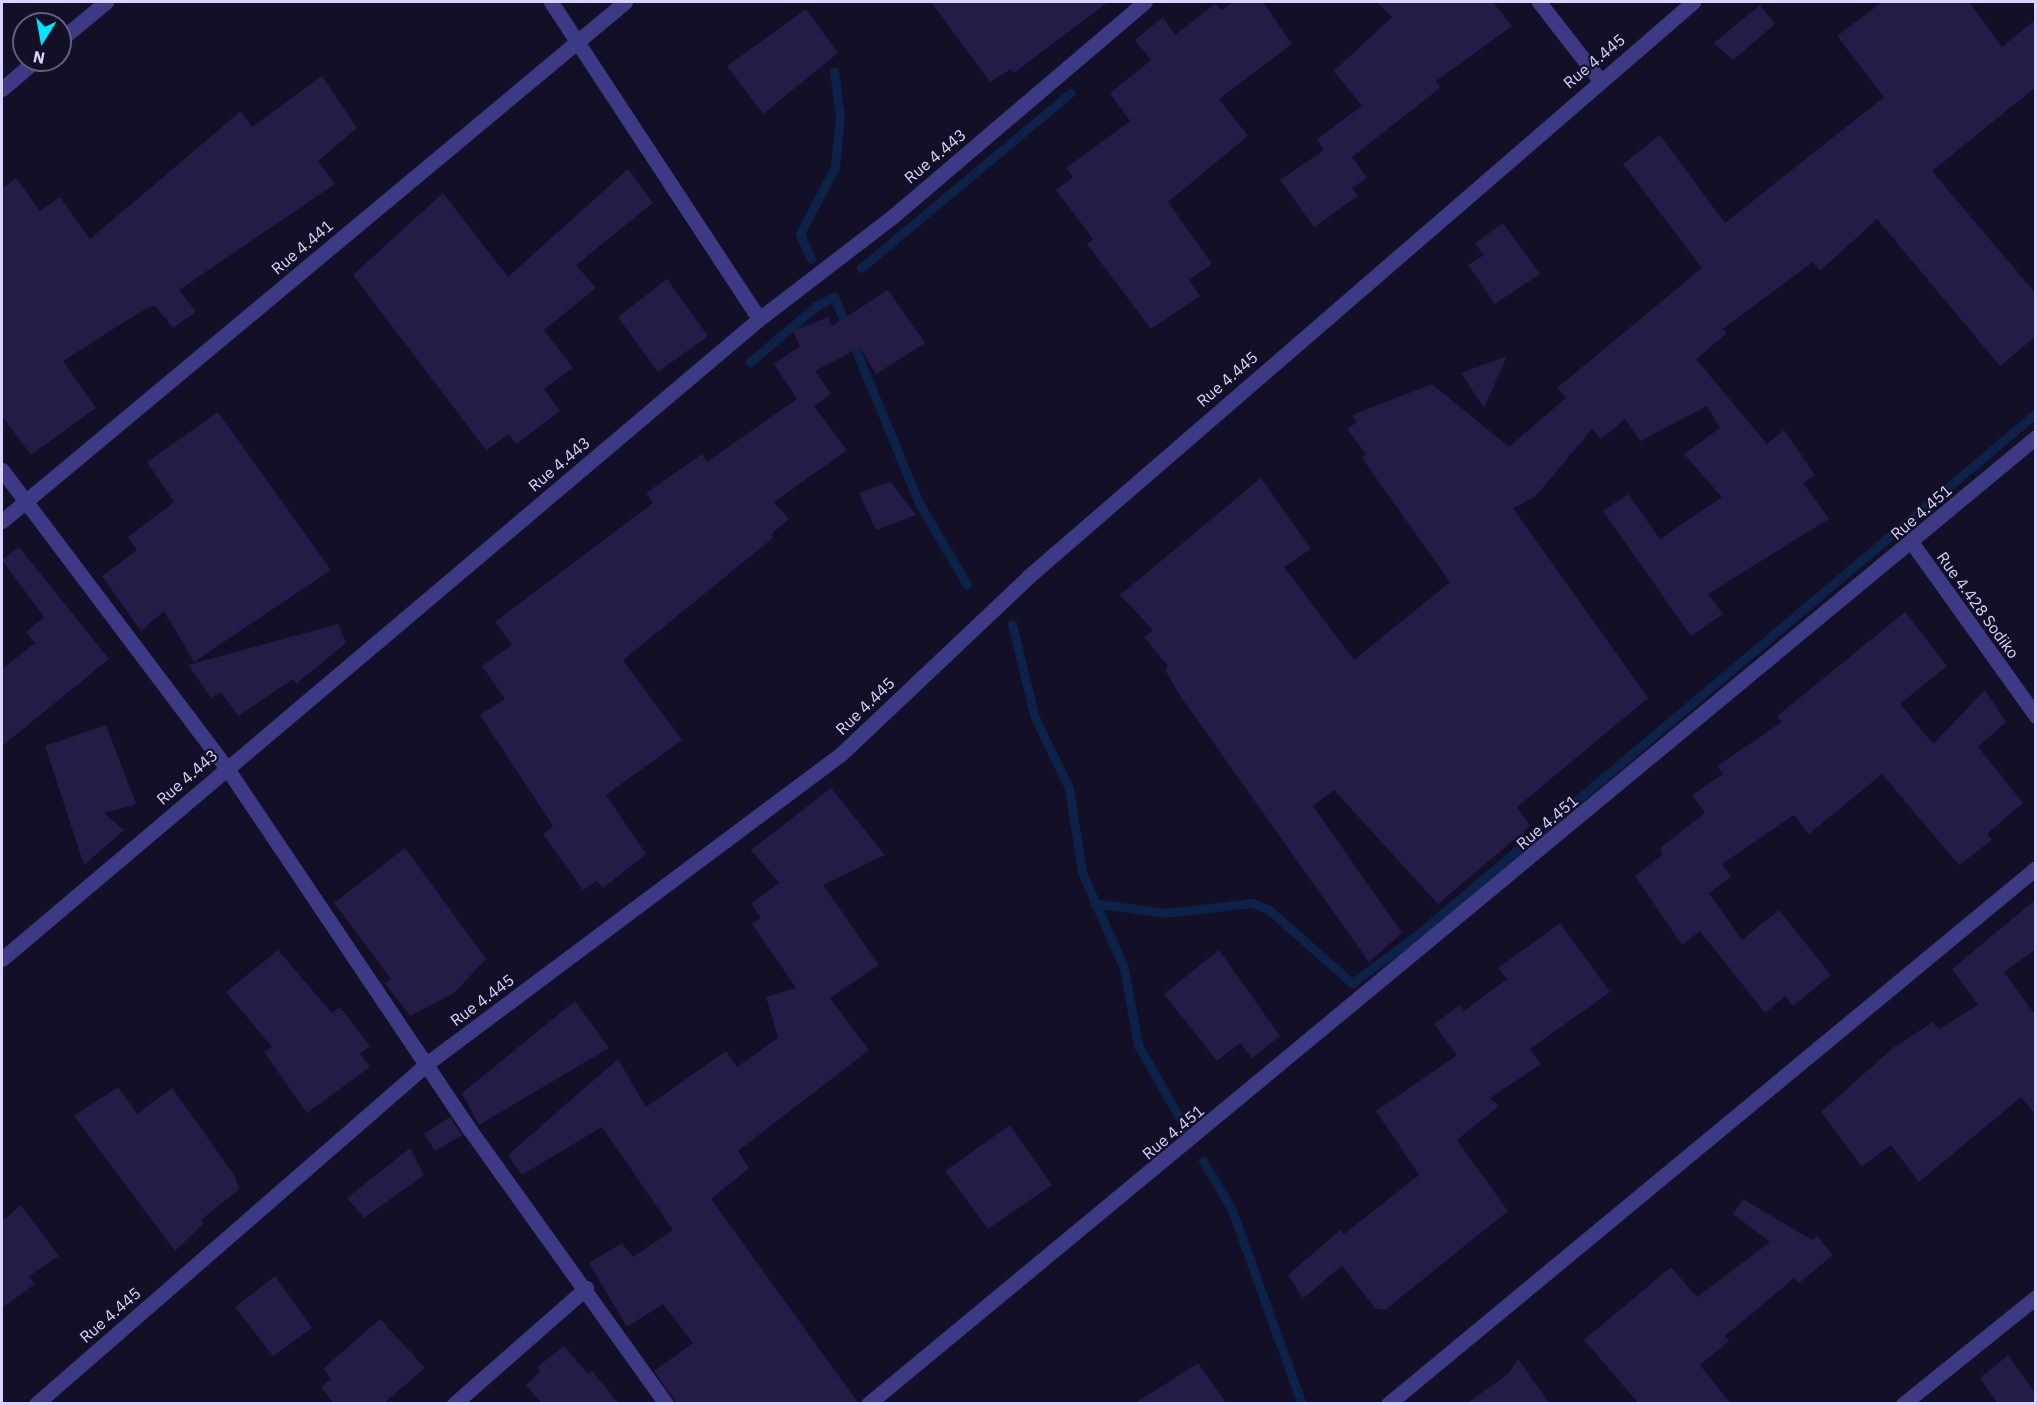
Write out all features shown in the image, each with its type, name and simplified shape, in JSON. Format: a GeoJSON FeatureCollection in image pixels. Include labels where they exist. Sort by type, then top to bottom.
{"type":"FeatureCollection","features":[{"type":"Feature","properties":{"kind":"street"},"geometry":{"type":"LineString","coordinates":[[72,30],[106,2]]}},
{"type":"Feature","properties":{"kind":"street"},"geometry":{"type":"LineString","coordinates":[[552,2],[580,40],[759,319]]}},
{"type":"Feature","properties":{"kind":"street","name":"Rue 4.441"},"geometry":{"type":"LineString","coordinates":[[2,521],[626,2]]}},
{"type":"Feature","properties":{"kind":"street","name":"Rue 4.443"},"geometry":{"type":"LineString","coordinates":[[2,960],[226,767],[759,319],[891,217],[1145,2]]}},
{"type":"Feature","properties":{"kind":"street"},"geometry":{"type":"LineString","coordinates":[[1539,2],[1599,79]]}},
{"type":"Feature","properties":{"kind":"street","name":"Rue 4.445"},"geometry":{"type":"LineString","coordinates":[[36,1404],[429,1062],[841,754],[1029,576],[1599,79],[1693,2]]}},
{"type":"Feature","properties":{"kind":"street"},"geometry":{"type":"LineString","coordinates":[[2,89],[22,72]]}},
{"type":"Feature","properties":{"kind":"street","name":"Rue 4.451"},"geometry":{"type":"LineString","coordinates":[[868,1404],[1080,1232],[1912,543],[2036,437]]}},
{"type":"Feature","properties":{"kind":"street"},"geometry":{"type":"LineString","coordinates":[[2,470],[226,767],[429,1062],[470,1130],[586,1288],[666,1404]]}},
{"type":"Feature","properties":{"kind":"street","name":"Rue 4.428 Sodiko"},"geometry":{"type":"LineString","coordinates":[[1912,543],[2036,716]]}},
{"type":"Feature","properties":{"kind":"street"},"geometry":{"type":"LineString","coordinates":[[1388,1404],[2036,868]]}},
{"type":"Feature","properties":{"kind":"street"},"geometry":{"type":"LineString","coordinates":[[454,1404],[586,1288]]}},
{"type":"Feature","properties":{"kind":"street"},"geometry":{"type":"LineString","coordinates":[[1903,1404],[2036,1297]]}},
{"type":"Feature","properties":{"kind":"building"},"geometry":{"type":"Polygon","coordinates":[[[931,2],[1108,2],[1014,73],[1011,69],[990,82],[931,2]]]}},
{"type":"Feature","properties":{"kind":"building"},"geometry":{"type":"Polygon","coordinates":[[[1234,2],[1263,2],[1292,44],[1219,99],[1248,136],[1168,202],[1212,264],[1189,280],[1200,296],[1151,329],[1087,244],[1093,239],[1056,190],[1073,177],[1066,168],[1130,121],[1110,93],[1151,60],[1135,40],[1163,17],[1175,35],[1215,4],[1221,10],[1234,2]]]}},
{"type":"Feature","properties":{"kind":"building"},"geometry":{"type":"Polygon","coordinates":[[[1377,2],[1493,2],[1512,26],[1436,81],[1440,88],[1352,157],[1367,178],[1352,188],[1358,196],[1314,227],[1280,180],[1324,150],[1317,139],[1362,106],[1334,71],[1392,17],[1377,2]]]}},
{"type":"Feature","properties":{"kind":"building"},"geometry":{"type":"Polygon","coordinates":[[[1882,2],[1969,2],[2002,47],[2036,19],[2036,87],[1932,171],[2036,294],[2036,336],[2000,366],[1877,219],[1820,271],[1813,262],[1723,329],[1727,333],[1696,359],[1767,444],[1784,430],[1815,475],[1803,483],[1829,519],[1708,594],[1723,614],[1691,636],[1603,511],[1628,494],[1660,539],[1722,497],[1684,454],[1720,428],[1707,406],[1640,441],[1625,419],[1601,439],[1592,429],[1536,496],[1513,508],[1648,698],[1517,807],[1530,826],[1438,904],[1334,790],[1313,806],[1402,933],[1369,962],[1181,697],[1165,670],[1168,666],[1144,637],[1153,630],[1120,595],[1261,478],[1311,549],[1284,567],[1354,660],[1450,582],[1362,458],[1366,454],[1347,429],[1357,422],[1352,415],[1432,384],[1509,447],[1566,398],[1557,388],[1702,268],[1623,164],[1660,135],[1725,223],[1884,97],[1837,36],[1882,2]]]}},
{"type":"Feature","properties":{"kind":"building"},"geometry":{"type":"Polygon","coordinates":[[[1760,5],[1775,24],[1733,60],[1714,43],[1760,5]]]}},
{"type":"Feature","properties":{"kind":"building"},"geometry":{"type":"Polygon","coordinates":[[[806,9],[838,53],[763,114],[727,66],[806,9]]]}},
{"type":"Feature","properties":{"kind":"building"},"geometry":{"type":"Polygon","coordinates":[[[322,76],[357,128],[318,161],[335,184],[179,290],[196,312],[173,328],[155,306],[148,307],[63,361],[96,408],[31,455],[2,416],[2,189],[16,178],[40,211],[60,197],[90,239],[241,111],[252,127],[322,76]]]}},
{"type":"Feature","properties":{"kind":"building"},"geometry":{"type":"Polygon","coordinates":[[[628,169],[653,203],[576,265],[596,288],[544,330],[573,368],[544,389],[560,411],[516,444],[509,434],[486,450],[353,275],[443,193],[508,277],[628,169]]]}},
{"type":"Feature","properties":{"kind":"building"},"geometry":{"type":"Polygon","coordinates":[[[1503,223],[1540,274],[1495,304],[1468,265],[1484,255],[1475,243],[1503,223]]]}},
{"type":"Feature","properties":{"kind":"building"},"geometry":{"type":"Polygon","coordinates":[[[667,279],[708,336],[658,372],[618,317],[667,279]]]}},
{"type":"Feature","properties":{"kind":"building"},"geometry":{"type":"Polygon","coordinates":[[[888,290],[925,343],[876,374],[860,347],[815,371],[831,394],[814,406],[847,450],[774,502],[789,519],[771,534],[773,538],[623,660],[682,740],[606,795],[646,854],[603,888],[597,881],[583,890],[543,834],[553,826],[480,715],[505,699],[482,666],[512,645],[495,622],[653,503],[646,493],[702,454],[707,462],[797,399],[774,364],[800,346],[793,331],[828,317],[832,326],[888,290]]]}},
{"type":"Feature","properties":{"kind":"building"},"geometry":{"type":"Polygon","coordinates":[[[1507,356],[1484,408],[1461,373],[1507,356]]]}},
{"type":"Feature","properties":{"kind":"building"},"geometry":{"type":"Polygon","coordinates":[[[218,412],[331,570],[194,662],[164,611],[141,631],[102,576],[137,550],[128,537],[174,502],[147,462],[218,412]]]}},
{"type":"Feature","properties":{"kind":"building"},"geometry":{"type":"Polygon","coordinates":[[[890,481],[916,515],[876,530],[859,493],[890,481]]]}},
{"type":"Feature","properties":{"kind":"building"},"geometry":{"type":"Polygon","coordinates":[[[19,547],[109,659],[2,746],[2,669],[35,643],[26,632],[44,617],[2,560],[19,547]]]}},
{"type":"Feature","properties":{"kind":"building"},"geometry":{"type":"Polygon","coordinates":[[[1905,612],[1947,666],[1900,704],[1933,744],[1985,690],[2006,722],[1978,747],[2023,803],[1987,834],[1992,840],[1959,865],[1882,774],[1809,834],[1794,815],[1722,864],[1731,877],[1709,893],[1742,940],[1779,910],[1831,975],[1793,1006],[1785,996],[1765,1013],[1700,931],[1682,945],[1635,876],[1662,855],[1660,848],[1705,813],[1692,795],[1723,774],[1717,766],[1782,722],[1777,716],[1905,612]]]}},
{"type":"Feature","properties":{"kind":"building"},"geometry":{"type":"Polygon","coordinates":[[[338,624],[346,643],[296,684],[293,679],[238,716],[221,692],[211,698],[188,665],[338,624]]]}},
{"type":"Feature","properties":{"kind":"building"},"geometry":{"type":"Polygon","coordinates":[[[106,725],[136,804],[104,813],[124,830],[84,865],[45,746],[106,725]]]}},
{"type":"Feature","properties":{"kind":"building"},"geometry":{"type":"Polygon","coordinates":[[[831,788],[885,855],[823,885],[879,965],[830,998],[869,1050],[738,1151],[749,1168],[711,1199],[859,1404],[677,1404],[654,1371],[693,1343],[663,1304],[627,1327],[589,1263],[622,1243],[633,1257],[673,1230],[602,1127],[522,1175],[508,1155],[618,1059],[646,1107],[726,1051],[737,1067],[778,1038],[766,997],[796,988],[752,924],[761,918],[751,903],[779,883],[751,850],[831,788]]]}},
{"type":"Feature","properties":{"kind":"building"},"geometry":{"type":"Polygon","coordinates":[[[405,848],[486,959],[454,993],[410,1016],[385,983],[391,979],[334,903],[405,848]]]}},
{"type":"Feature","properties":{"kind":"building"},"geometry":{"type":"Polygon","coordinates":[[[2036,899],[2036,949],[2004,972],[2036,1016],[2036,1115],[2021,1097],[1919,1182],[1891,1145],[1862,1167],[1821,1112],[1893,1048],[1933,1022],[1939,1029],[1978,1005],[1952,969],[2036,899]]]}},
{"type":"Feature","properties":{"kind":"building"},"geometry":{"type":"Polygon","coordinates":[[[1560,923],[1610,992],[1530,1049],[1541,1064],[1490,1098],[1499,1106],[1457,1140],[1508,1211],[1385,1310],[1375,1308],[1342,1266],[1303,1298],[1288,1275],[1340,1230],[1344,1234],[1419,1175],[1376,1111],[1457,1055],[1434,1024],[1460,1005],[1464,1011],[1507,979],[1498,968],[1560,923]]]}},
{"type":"Feature","properties":{"kind":"building"},"geometry":{"type":"Polygon","coordinates":[[[278,950],[332,1013],[340,1007],[370,1046],[360,1054],[370,1067],[307,1113],[264,1052],[272,1047],[226,992],[278,950]]]}},
{"type":"Feature","properties":{"kind":"building"},"geometry":{"type":"Polygon","coordinates":[[[1219,950],[1280,1036],[1252,1058],[1240,1043],[1217,1061],[1164,994],[1219,950]]]}},
{"type":"Feature","properties":{"kind":"building"},"geometry":{"type":"Polygon","coordinates":[[[575,1001],[609,1048],[479,1125],[462,1093],[575,1001]]]}},
{"type":"Feature","properties":{"kind":"building"},"geometry":{"type":"Polygon","coordinates":[[[118,1087],[137,1114],[172,1088],[235,1176],[239,1189],[201,1220],[204,1223],[175,1251],[74,1116],[118,1087]]]}},
{"type":"Feature","properties":{"kind":"building"},"geometry":{"type":"Polygon","coordinates":[[[450,1117],[462,1135],[435,1151],[424,1134],[450,1117]]]}},
{"type":"Feature","properties":{"kind":"building"},"geometry":{"type":"Polygon","coordinates":[[[1010,1125],[1052,1185],[988,1229],[945,1171],[1010,1125]]]}},
{"type":"Feature","properties":{"kind":"building"},"geometry":{"type":"Polygon","coordinates":[[[410,1148],[424,1175],[364,1218],[347,1198],[410,1148]]]}},
{"type":"Feature","properties":{"kind":"building"},"geometry":{"type":"Polygon","coordinates":[[[1743,1199],[1812,1240],[1817,1236],[1833,1255],[1799,1283],[1794,1278],[1725,1336],[1729,1341],[1700,1365],[1731,1404],[1639,1404],[1584,1340],[1671,1267],[1697,1297],[1770,1242],[1733,1214],[1743,1199]]]}},
{"type":"Feature","properties":{"kind":"building"},"geometry":{"type":"Polygon","coordinates":[[[21,1205],[59,1256],[29,1276],[35,1284],[2,1308],[2,1221],[21,1205]]]}},
{"type":"Feature","properties":{"kind":"building"},"geometry":{"type":"Polygon","coordinates":[[[275,1276],[312,1328],[273,1356],[235,1307],[275,1276]]]}},
{"type":"Feature","properties":{"kind":"building"},"geometry":{"type":"Polygon","coordinates":[[[380,1319],[425,1368],[383,1404],[334,1404],[321,1387],[331,1379],[323,1369],[380,1319]]]}},
{"type":"Feature","properties":{"kind":"building"},"geometry":{"type":"Polygon","coordinates":[[[564,1346],[588,1374],[592,1371],[619,1404],[542,1404],[526,1385],[540,1372],[537,1367],[564,1346]]]}},
{"type":"Feature","properties":{"kind":"building"},"geometry":{"type":"Polygon","coordinates":[[[2008,1355],[2036,1394],[2036,1404],[1998,1404],[1980,1378],[2008,1355]]]}},
{"type":"Feature","properties":{"kind":"building"},"geometry":{"type":"Polygon","coordinates":[[[1518,1359],[1550,1404],[1466,1404],[1509,1373],[1518,1359]]]}},
{"type":"Feature","properties":{"kind":"building"},"geometry":{"type":"Polygon","coordinates":[[[1198,1363],[1227,1404],[1134,1404],[1198,1363]]]}},
{"type":"Feature","properties":{"kind":"waterway"},"geometry":{"type":"LineString","coordinates":[[811,259],[800,234],[835,167],[840,117],[834,71]]}},
{"type":"Feature","properties":{"kind":"waterway"},"geometry":{"type":"LineString","coordinates":[[861,268],[1070,93]]}},
{"type":"Feature","properties":{"kind":"waterway"},"geometry":{"type":"LineString","coordinates":[[750,362],[816,306],[834,297],[918,501],[967,585]]}},
{"type":"Feature","properties":{"kind":"waterway"},"geometry":{"type":"LineString","coordinates":[[1094,903],[1165,913],[1252,903],[1268,909],[1352,983],[1417,935],[2036,413]]}},
{"type":"Feature","properties":{"kind":"waterway"},"geometry":{"type":"LineString","coordinates":[[1012,624],[1035,718],[1069,788],[1082,872],[1124,968],[1138,1045],[1186,1129]]}},
{"type":"Feature","properties":{"kind":"waterway"},"geometry":{"type":"LineString","coordinates":[[1203,1161],[1232,1210],[1302,1404]]}}]}
